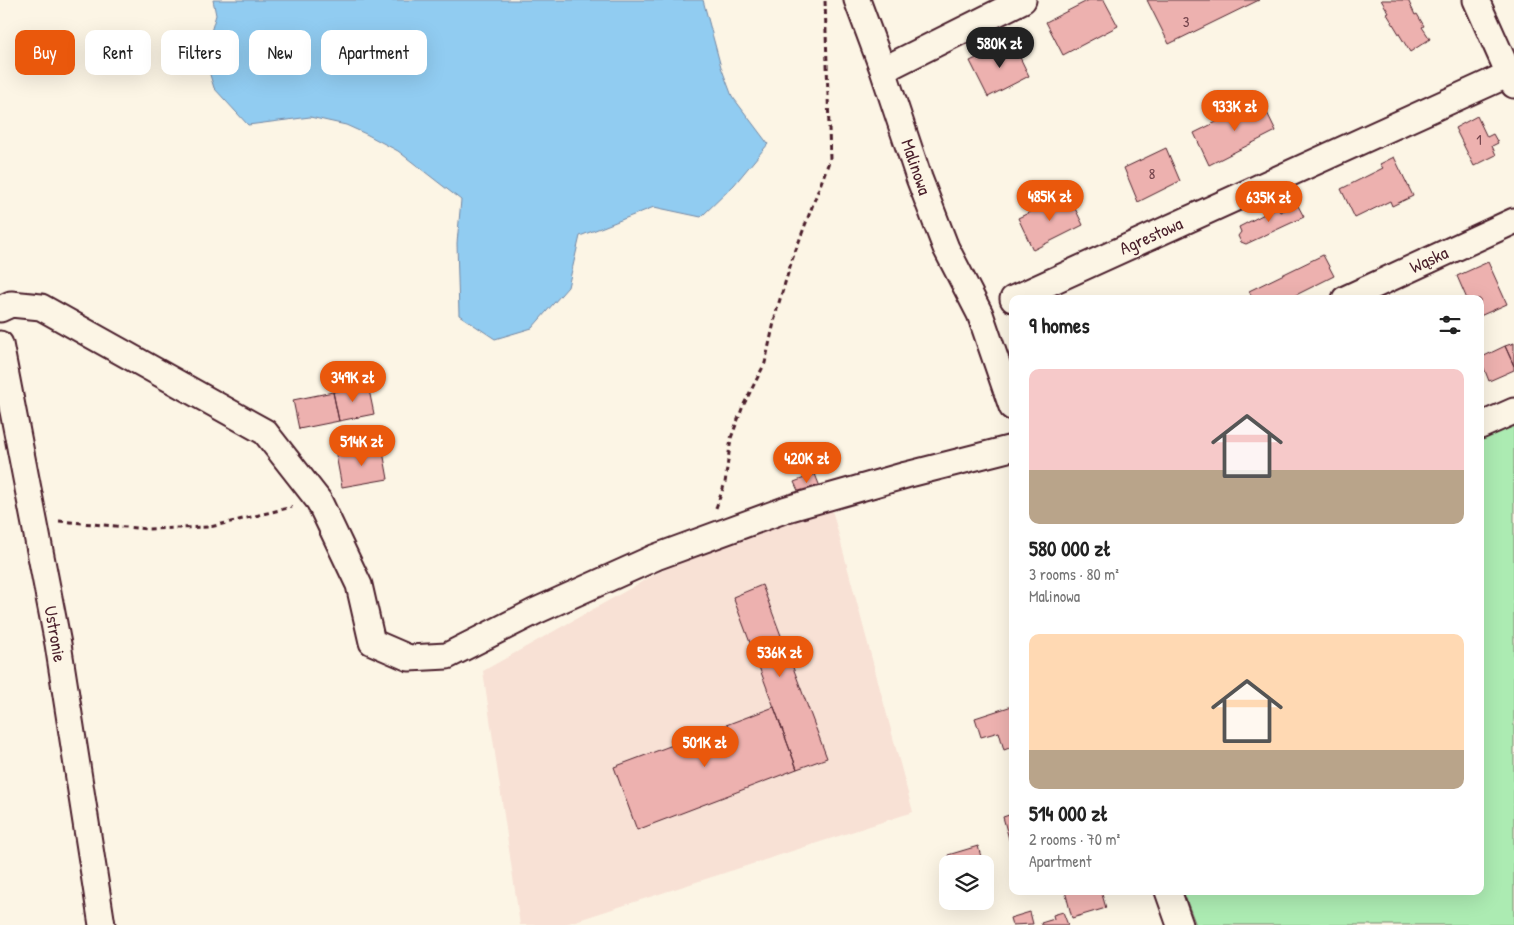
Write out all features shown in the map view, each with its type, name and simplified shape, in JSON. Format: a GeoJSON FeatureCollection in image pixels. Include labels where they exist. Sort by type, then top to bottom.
{"type":"FeatureCollection","features":[{"type":"Feature","properties":{"kind":"street","name":"Malinowa"},"geometry":{"type":"LineString","coordinates":[[857,0],[883,70],[919,178],[946,248],[980,314],[1009,398]]}},
{"type":"Feature","properties":{"kind":"street"},"geometry":{"type":"LineString","coordinates":[[883,70],[1023,0]]}},
{"type":"Feature","properties":{"kind":"street"},"geometry":{"type":"LineString","coordinates":[[1476,0],[1511,80]]}},
{"type":"Feature","properties":{"kind":"street","name":"Agrestowa"},"geometry":{"type":"LineString","coordinates":[[1022,295],[1511,80]]}},
{"type":"Feature","properties":{"kind":"street","name":"Wąska"},"geometry":{"type":"LineString","coordinates":[[1354,295],[1514,221]]}},
{"type":"Feature","properties":{"kind":"street","name":"Agrestowa"},"geometry":{"type":"LineString","coordinates":[[980,314],[1009,301]]}},
{"type":"Feature","properties":{"kind":"street"},"geometry":{"type":"LineString","coordinates":[[0,309],[11,304],[41,307],[265,432],[319,500],[359,585],[372,642],[409,658],[447,656],[536,611],[656,557],[788,509],[906,475],[1009,449]]}},
{"type":"Feature","properties":{"kind":"street","name":"Ustronie"},"geometry":{"type":"LineString","coordinates":[[0,344],[58,644],[102,925]]}},
{"type":"Feature","properties":{"kind":"street"},"geometry":{"type":"LineString","coordinates":[[1484,424],[1514,411]]}},
{"type":"Feature","properties":{"kind":"street"},"geometry":{"type":"LineString","coordinates":[[1169,895],[1180,925]]}},
{"type":"Feature","properties":{"kind":"path"},"geometry":{"type":"LineString","coordinates":[[704,539],[725,483],[732,438],[743,406],[766,363],[777,309],[792,260],[830,159],[825,0]]}},
{"type":"Feature","properties":{"kind":"path"},"geometry":{"type":"LineString","coordinates":[[33,519],[148,529],[210,527],[319,500]]}},
{"type":"Feature","properties":{"kind":"shaded area"},"geometry":{"type":"Polygon","coordinates":[[[831,506],[913,812],[563,925],[520,925],[483,671],[713,542],[831,506]]]}},
{"type":"Feature","properties":{"kind":"green space"},"geometry":{"type":"Polygon","coordinates":[[[1514,420],[1514,925],[1196,925],[1185,895],[1484,895],[1484,434],[1514,420]]]}},
{"type":"Feature","properties":{"kind":"water"},"geometry":{"type":"Polygon","coordinates":[[[213,0],[703,0],[721,67],[732,96],[768,144],[734,185],[701,217],[654,207],[580,236],[568,287],[532,328],[495,339],[459,315],[457,243],[461,200],[398,151],[346,125],[310,117],[248,125],[214,88],[210,75],[239,75],[239,30],[212,30],[216,15],[213,0]]]}},
{"type":"Feature","properties":{"kind":"building"},"geometry":{"type":"Polygon","coordinates":[[[1089,0],[1104,0],[1118,26],[1063,55],[1046,22],[1089,0]]]}},
{"type":"Feature","properties":{"kind":"building"},"geometry":{"type":"Polygon","coordinates":[[[1147,0],[1259,0],[1169,44],[1147,0]]]}},
{"type":"Feature","properties":{"kind":"building"},"geometry":{"type":"Polygon","coordinates":[[[1381,0],[1408,0],[1430,39],[1410,52],[1387,14],[1389,13],[1381,0]]]}},
{"type":"Feature","properties":{"kind":"building"},"geometry":{"type":"Polygon","coordinates":[[[1012,41],[1029,76],[988,97],[970,61],[1012,41]]]}},
{"type":"Feature","properties":{"kind":"building"},"geometry":{"type":"Polygon","coordinates":[[[1261,100],[1276,131],[1209,165],[1194,133],[1261,100]]]}},
{"type":"Feature","properties":{"kind":"building"},"geometry":{"type":"Polygon","coordinates":[[[1477,116],[1487,137],[1493,134],[1498,143],[1492,146],[1496,155],[1474,166],[1455,128],[1477,116]]]}},
{"type":"Feature","properties":{"kind":"building"},"geometry":{"type":"Polygon","coordinates":[[[1166,148],[1180,181],[1138,202],[1124,168],[1166,148]]]}},
{"type":"Feature","properties":{"kind":"building"},"geometry":{"type":"Polygon","coordinates":[[[1394,157],[1413,196],[1392,206],[1390,201],[1355,218],[1341,189],[1383,168],[1380,164],[1394,157]]]}},
{"type":"Feature","properties":{"kind":"building"},"geometry":{"type":"Polygon","coordinates":[[[1068,194],[1083,225],[1033,250],[1018,218],[1068,194]]]}},
{"type":"Feature","properties":{"kind":"building"},"geometry":{"type":"Polygon","coordinates":[[[1297,204],[1304,217],[1246,244],[1241,242],[1238,236],[1241,232],[1239,227],[1278,207],[1280,212],[1297,204]]]}},
{"type":"Feature","properties":{"kind":"building"},"geometry":{"type":"Polygon","coordinates":[[[1323,255],[1334,276],[1296,295],[1251,295],[1249,291],[1323,255]]]}},
{"type":"Feature","properties":{"kind":"building"},"geometry":{"type":"Polygon","coordinates":[[[1488,262],[1507,304],[1484,314],[1484,295],[1465,295],[1457,276],[1488,262]]]}},
{"type":"Feature","properties":{"kind":"building"},"geometry":{"type":"Polygon","coordinates":[[[1514,343],[1514,366],[1505,346],[1514,343]]]}},
{"type":"Feature","properties":{"kind":"building"},"geometry":{"type":"Polygon","coordinates":[[[1505,346],[1514,370],[1489,381],[1484,368],[1484,356],[1505,346]]]}},
{"type":"Feature","properties":{"kind":"building"},"geometry":{"type":"Polygon","coordinates":[[[368,385],[374,414],[339,421],[333,392],[368,385]]]}},
{"type":"Feature","properties":{"kind":"building"},"geometry":{"type":"Polygon","coordinates":[[[333,392],[339,421],[299,429],[293,400],[333,392]]]}},
{"type":"Feature","properties":{"kind":"building"},"geometry":{"type":"Polygon","coordinates":[[[382,446],[388,479],[342,487],[336,455],[382,446]]]}},
{"type":"Feature","properties":{"kind":"building"},"geometry":{"type":"Polygon","coordinates":[[[815,474],[820,487],[800,495],[794,482],[815,474]]]}},
{"type":"Feature","properties":{"kind":"building"},"geometry":{"type":"Polygon","coordinates":[[[762,585],[827,758],[797,769],[733,597],[762,585]]]}},
{"type":"Feature","properties":{"kind":"building"},"geometry":{"type":"Polygon","coordinates":[[[774,707],[797,769],[637,830],[614,767],[774,707]]]}},
{"type":"Feature","properties":{"kind":"building"},"geometry":{"type":"Polygon","coordinates":[[[1009,707],[1009,748],[1004,750],[999,732],[981,737],[975,718],[1009,707]]]}},
{"type":"Feature","properties":{"kind":"building"},"geometry":{"type":"Polygon","coordinates":[[[1009,815],[1009,839],[1003,817],[1009,815]]]}},
{"type":"Feature","properties":{"kind":"building"},"geometry":{"type":"Polygon","coordinates":[[[978,846],[980,855],[948,855],[978,846]]]}},
{"type":"Feature","properties":{"kind":"building"},"geometry":{"type":"Polygon","coordinates":[[[1066,895],[1102,895],[1106,908],[1072,918],[1066,895]]]}},
{"type":"Feature","properties":{"kind":"building"},"geometry":{"type":"Polygon","coordinates":[[[1030,912],[1033,924],[1012,925],[1010,918],[1030,912]]]}},
{"type":"Feature","properties":{"kind":"building"},"geometry":{"type":"Polygon","coordinates":[[[1063,912],[1068,925],[1042,925],[1041,923],[1054,919],[1053,915],[1063,912]]]}}]}
